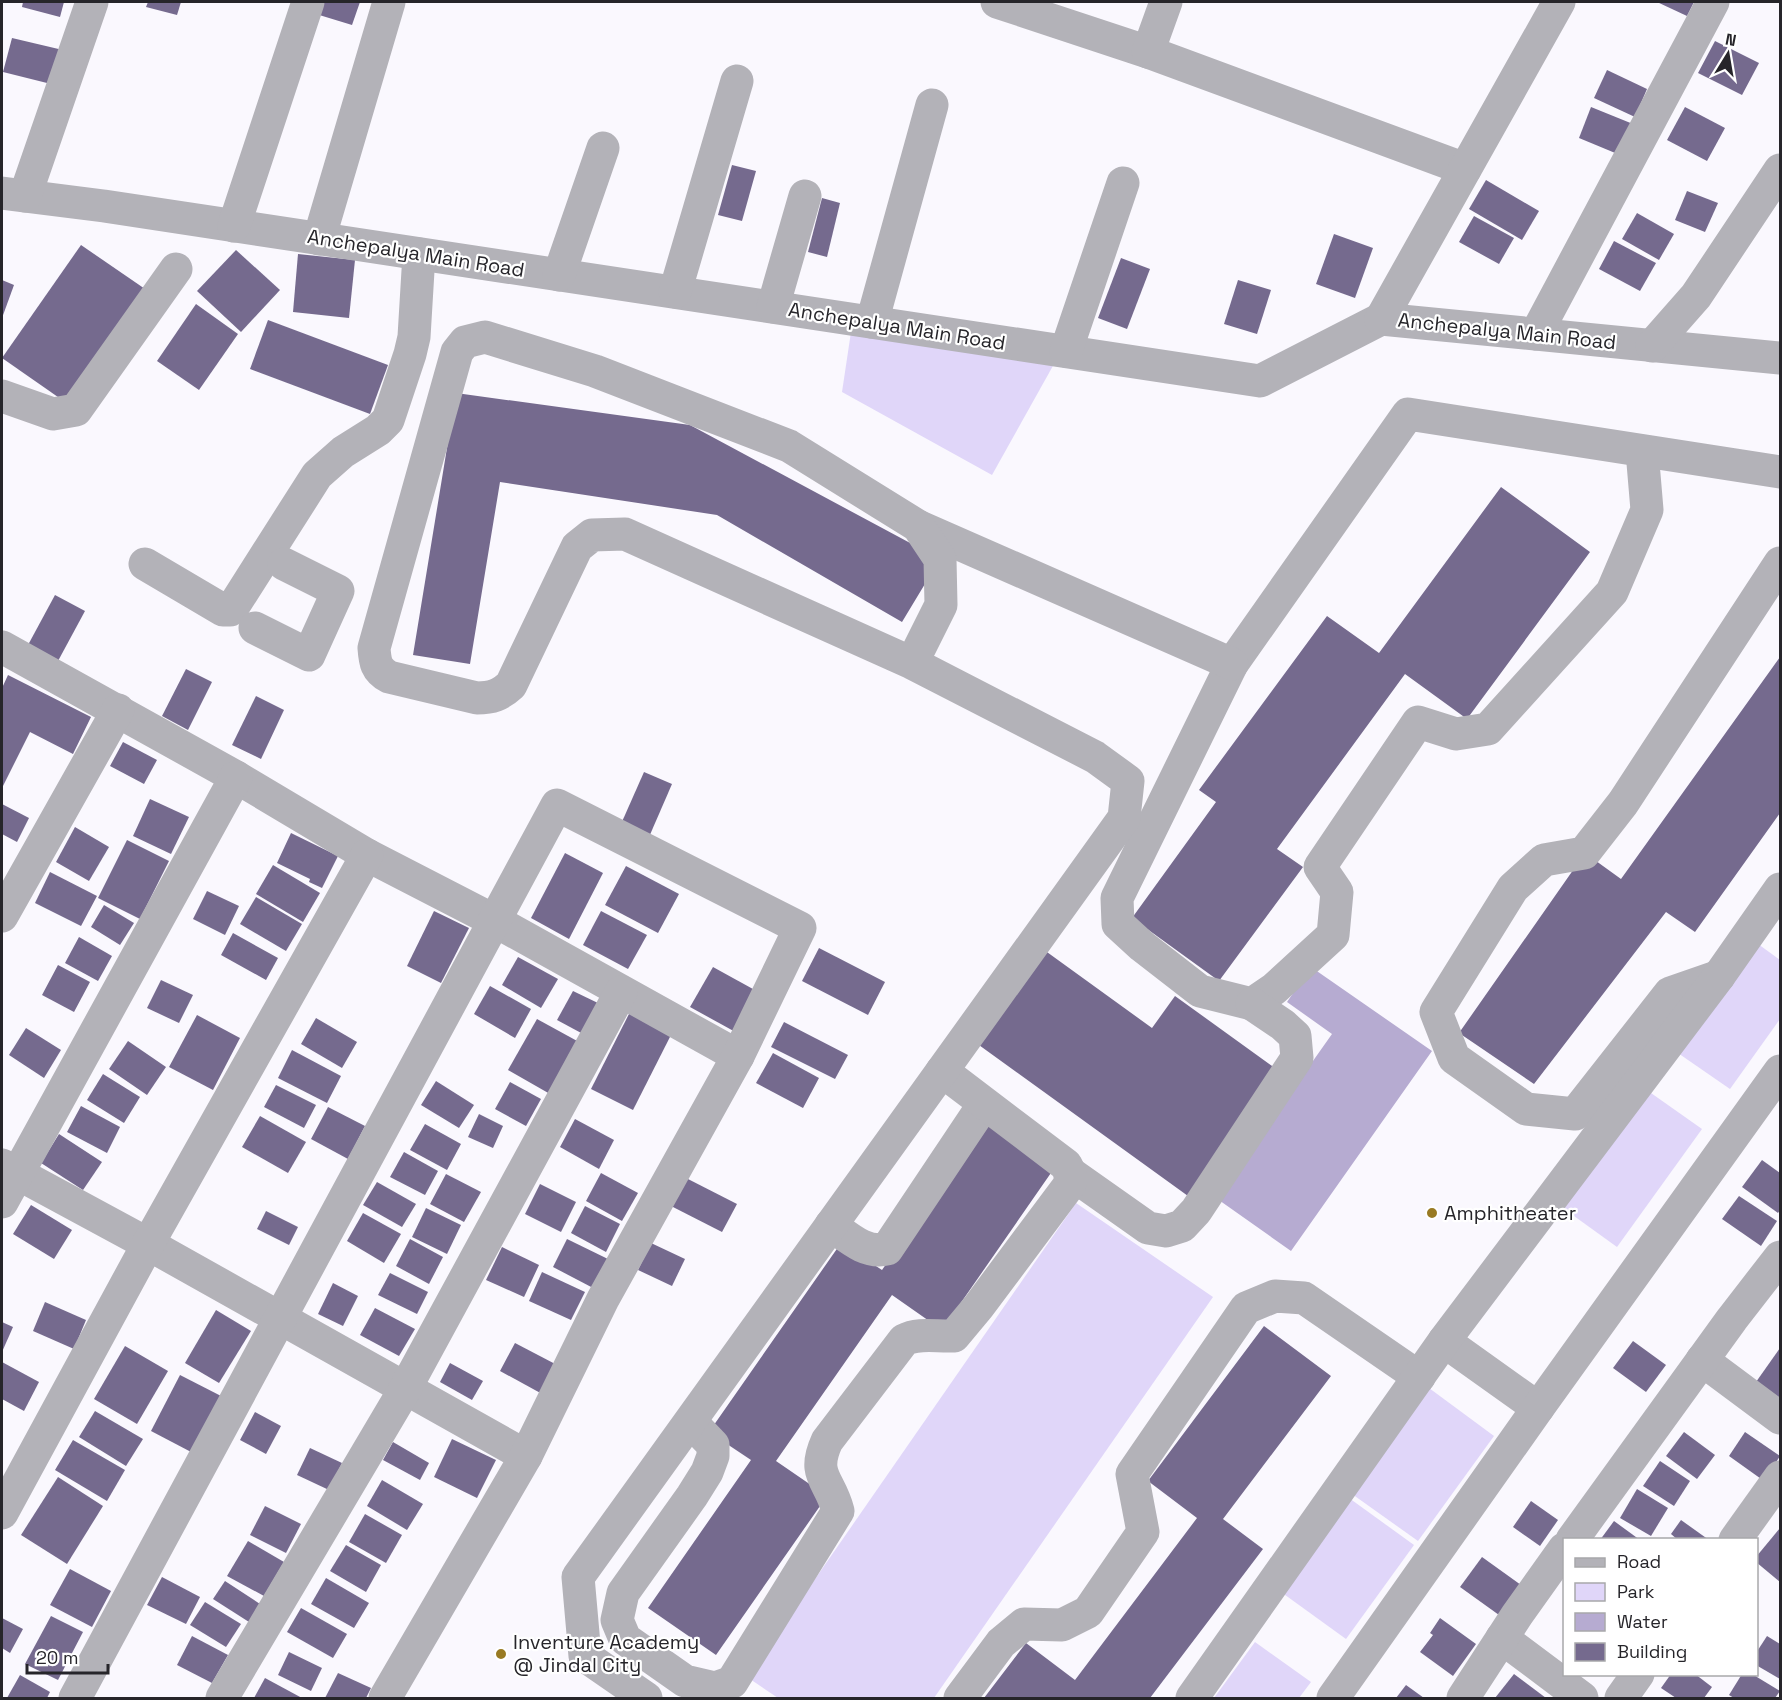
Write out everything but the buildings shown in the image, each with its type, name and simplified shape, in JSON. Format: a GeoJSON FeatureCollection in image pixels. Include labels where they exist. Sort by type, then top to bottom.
{"type":"FeatureCollection","features":[{"type":"Feature","properties":{"kind":"street"},"geometry":{"type":"LineString","coordinates":[[13,195],[92,2]]}},
{"type":"Feature","properties":{"kind":"street"},"geometry":{"type":"LineString","coordinates":[[234,226],[308,2]]}},
{"type":"Feature","properties":{"kind":"street"},"geometry":{"type":"LineString","coordinates":[[319,238],[389,2]]}},
{"type":"Feature","properties":{"kind":"street"},"geometry":{"type":"LineString","coordinates":[[997,2],[1148,52],[1465,169]]}},
{"type":"Feature","properties":{"kind":"street"},"geometry":{"type":"LineString","coordinates":[[1148,52],[1166,2]]}},
{"type":"Feature","properties":{"kind":"street"},"geometry":{"type":"LineString","coordinates":[[1381,319],[1559,2]]}},
{"type":"Feature","properties":{"kind":"street"},"geometry":{"type":"LineString","coordinates":[[1536,334],[1713,2]]}},
{"type":"Feature","properties":{"kind":"street"},"geometry":{"type":"LineString","coordinates":[[675,292],[737,81]]}},
{"type":"Feature","properties":{"kind":"street"},"geometry":{"type":"LineString","coordinates":[[872,322],[932,105]]}},
{"type":"Feature","properties":{"kind":"street"},"geometry":{"type":"LineString","coordinates":[[559,275],[603,147]]}},
{"type":"Feature","properties":{"kind":"street"},"geometry":{"type":"LineString","coordinates":[[1652,345],[1696,296],[1780,170]]}},
{"type":"Feature","properties":{"kind":"street"},"geometry":{"type":"LineString","coordinates":[[1066,351],[1122,183]]}},
{"type":"Feature","properties":{"kind":"street","name":"Anchepalya Main Road"},"geometry":{"type":"LineString","coordinates":[[13,195],[319,238],[1260,381],[1381,319],[1780,358]]}},
{"type":"Feature","properties":{"kind":"street"},"geometry":{"type":"LineString","coordinates":[[773,307],[805,196]]}},
{"type":"Feature","properties":{"kind":"street"},"geometry":{"type":"LineString","coordinates":[[146,564],[223,610],[230,610],[233,607],[317,475],[343,452],[378,430],[388,420],[414,337],[419,254]]}},
{"type":"Feature","properties":{"kind":"street"},"geometry":{"type":"LineString","coordinates":[[2,396],[53,414],[76,410],[176,269]]}},
{"type":"Feature","properties":{"kind":"street"},"geometry":{"type":"LineString","coordinates":[[646,1698],[585,1656],[578,1577],[1124,818],[1128,781],[1095,757],[912,663],[625,534],[592,535],[577,547],[511,685],[503,692],[489,698],[477,698],[389,677],[380,672],[375,660],[375,648],[457,352],[465,342],[485,337],[595,371],[789,446],[918,526],[1232,664]]}},
{"type":"Feature","properties":{"kind":"street"},"geometry":{"type":"LineString","coordinates":[[1070,1173],[1148,1228],[1166,1231],[1182,1226],[1196,1211],[1297,1058],[1295,1036],[1283,1025],[1252,1004],[1200,991],[1142,946],[1118,924],[1117,898],[1232,664],[1408,414],[1780,472]]}},
{"type":"Feature","properties":{"kind":"street"},"geometry":{"type":"LineString","coordinates":[[1252,1004],[1274,988],[1333,935],[1337,892],[1320,867],[1418,722],[1456,734],[1488,729],[1612,592],[1647,510],[1642,451]]}},
{"type":"Feature","properties":{"kind":"street"},"geometry":{"type":"LineString","coordinates":[[912,663],[941,605],[940,559],[918,526]]}},
{"type":"Feature","properties":{"kind":"street"},"geometry":{"type":"LineString","coordinates":[[1719,976],[1670,993],[1575,1114],[1526,1109],[1454,1058],[1436,1012],[1513,888],[1544,860],[1584,853],[1623,803],[1780,563]]}},
{"type":"Feature","properties":{"kind":"street"},"geometry":{"type":"LineString","coordinates":[[284,564],[338,591],[387,607]]}},
{"type":"Feature","properties":{"kind":"street"},"geometry":{"type":"LineString","coordinates":[[255,628],[309,655],[338,591]]}},
{"type":"Feature","properties":{"kind":"street"},"geometry":{"type":"LineString","coordinates":[[2,647],[236,777],[368,855],[495,921],[738,1056]]}},
{"type":"Feature","properties":{"kind":"street"},"geometry":{"type":"LineString","coordinates":[[2,915],[118,710]]}},
{"type":"Feature","properties":{"kind":"street"},"geometry":{"type":"LineString","coordinates":[[2,1202],[9,1169],[236,777]]}},
{"type":"Feature","properties":{"kind":"street"},"geometry":{"type":"LineString","coordinates":[[75,1698],[558,806],[800,928],[738,1056],[603,1299],[526,1456],[385,1698]]}},
{"type":"Feature","properties":{"kind":"street"},"geometry":{"type":"LineString","coordinates":[[2,1512],[148,1244],[368,855]]}},
{"type":"Feature","properties":{"kind":"street"},"geometry":{"type":"LineString","coordinates":[[1192,1698],[1444,1341],[1719,976],[1780,889]]}},
{"type":"Feature","properties":{"kind":"street"},"geometry":{"type":"LineString","coordinates":[[222,1698],[405,1389],[621,992]]}},
{"type":"Feature","properties":{"kind":"street"},"geometry":{"type":"LineString","coordinates":[[691,1422],[713,1444],[713,1456],[707,1472],[692,1496],[622,1593],[617,1620],[625,1639],[685,1681],[716,1688],[732,1682],[838,1511],[834,1493],[823,1479],[819,1457],[827,1441],[904,1341],[915,1334],[935,1337],[954,1335],[980,1306],[1070,1184],[1070,1173],[1066,1165],[942,1071]]}},
{"type":"Feature","properties":{"kind":"street"},"geometry":{"type":"LineString","coordinates":[[1333,1698],[1780,1071]]}},
{"type":"Feature","properties":{"kind":"street"},"geometry":{"type":"LineString","coordinates":[[831,1225],[865,1248],[877,1251],[887,1249],[984,1104]]}},
{"type":"Feature","properties":{"kind":"street"},"geometry":{"type":"LineString","coordinates":[[9,1169],[148,1244],[526,1456]]}},
{"type":"Feature","properties":{"kind":"street"},"geometry":{"type":"LineString","coordinates":[[1573,1538],[1780,1257]]}},
{"type":"Feature","properties":{"kind":"street"},"geometry":{"type":"LineString","coordinates":[[960,1698],[1001,1643],[1024,1624],[1062,1625],[1088,1612],[1143,1532],[1132,1474],[1246,1308],[1275,1296],[1304,1298],[1419,1377]]}},
{"type":"Feature","properties":{"kind":"street"},"geometry":{"type":"LineString","coordinates":[[1444,1341],[1538,1408]]}},
{"type":"Feature","properties":{"kind":"street"},"geometry":{"type":"LineString","coordinates":[[1702,1360],[1780,1418]]}},
{"type":"Feature","properties":{"kind":"street"},"geometry":{"type":"LineString","coordinates":[[1736,1538],[1780,1477]]}},
{"type":"Feature","properties":{"kind":"street"},"geometry":{"type":"LineString","coordinates":[[1463,1698],[1563,1550]]}},
{"type":"Feature","properties":{"kind":"street"},"geometry":{"type":"LineString","coordinates":[[1502,1638],[1582,1698]]}},
{"type":"Feature","properties":{"kind":"street"},"geometry":{"type":"LineString","coordinates":[[1620,1698],[1636,1676]]}},
{"type":"Feature","properties":{"kind":"green space"},"geometry":{"type":"Polygon","coordinates":[[[851,332],[1054,364],[992,475],[842,392],[851,332]]]}},
{"type":"Feature","properties":{"kind":"green space"},"geometry":{"type":"Polygon","coordinates":[[[1754,941],[1780,960],[1780,1019],[1730,1089],[1675,1051],[1754,941]]]}},
{"type":"Feature","properties":{"kind":"green space"},"geometry":{"type":"Polygon","coordinates":[[[1641,1086],[1702,1129],[1617,1247],[1556,1203],[1641,1086]]]}},
{"type":"Feature","properties":{"kind":"green space"},"geometry":{"type":"Polygon","coordinates":[[[1076,1203],[1213,1297],[934,1698],[778,1698],[747,1677],[1076,1203]]]}},
{"type":"Feature","properties":{"kind":"green space"},"geometry":{"type":"Polygon","coordinates":[[[1429,1388],[1494,1436],[1418,1541],[1352,1494],[1429,1388]]]}},
{"type":"Feature","properties":{"kind":"green space"},"geometry":{"type":"Polygon","coordinates":[[[1349,1498],[1414,1545],[1346,1639],[1281,1592],[1349,1498]]]}},
{"type":"Feature","properties":{"kind":"green space"},"geometry":{"type":"Polygon","coordinates":[[[1255,1642],[1311,1682],[1299,1698],[1214,1698],[1255,1642]]]}},
{"type":"Feature","properties":{"kind":"water"},"geometry":{"type":"Polygon","coordinates":[[[1311,967],[1432,1051],[1291,1251],[1216,1198],[1332,1034],[1287,1002],[1311,967]]]}},
{"type":"Feature","properties":{"kind":"place","name":"Amphitheater"},"geometry":{"type":"Point","coordinates":[1432,1213]}},
{"type":"Feature","properties":{"kind":"place","name":"Inventure Academy @ Jindal City"},"geometry":{"type":"Point","coordinates":[501,1654]}}]}
